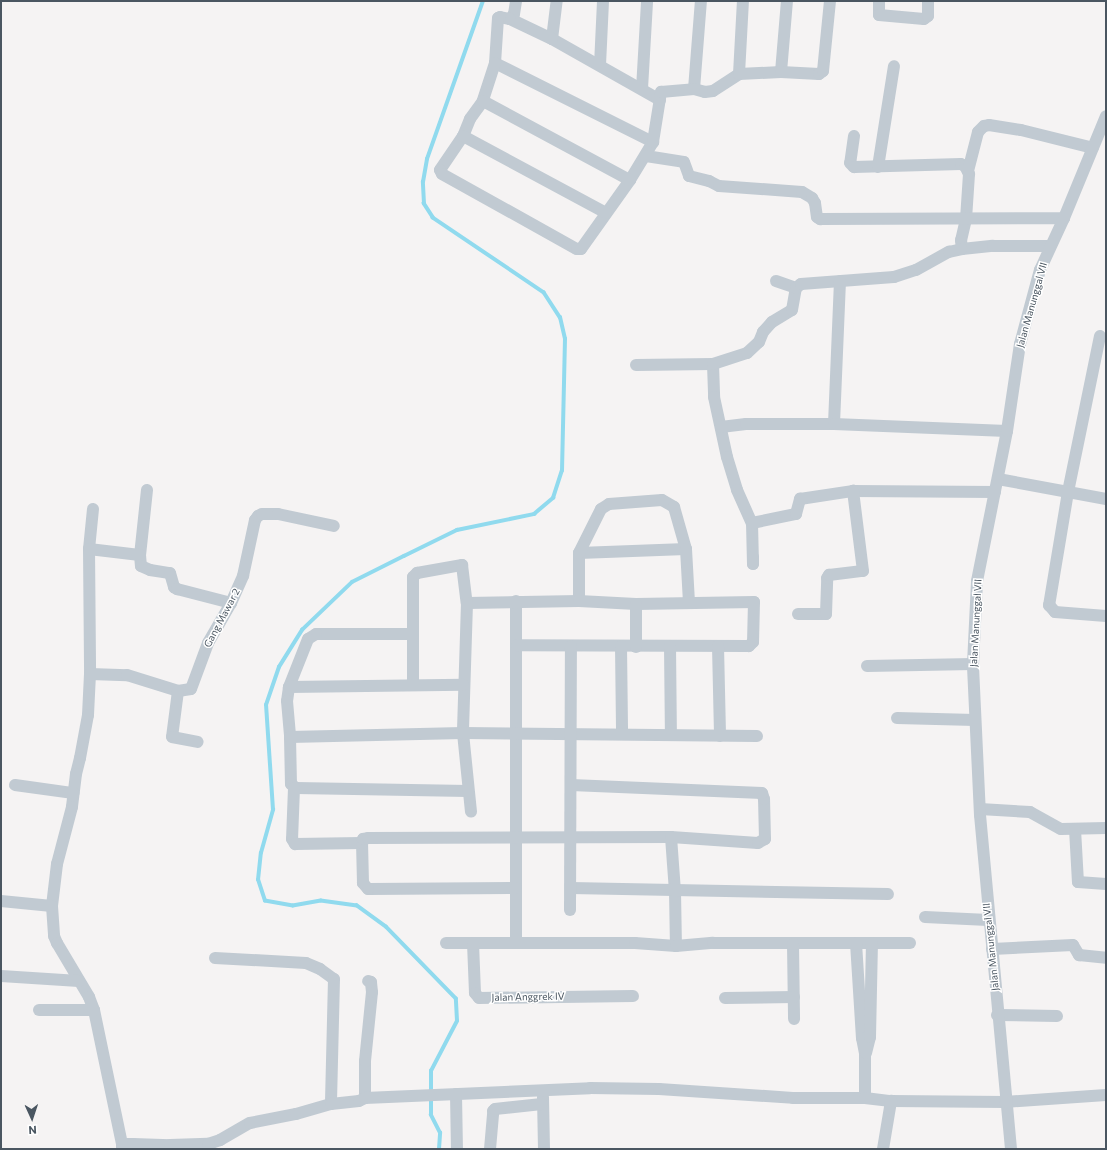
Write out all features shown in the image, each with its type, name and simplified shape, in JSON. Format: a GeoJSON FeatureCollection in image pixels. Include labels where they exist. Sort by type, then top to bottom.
{"type":"FeatureCollection","features":[{"type":"Feature","properties":{"kind":"street"},"geometry":{"type":"LineString","coordinates":[[510,19],[514,14],[516,1]]}},
{"type":"Feature","properties":{"kind":"street"},"geometry":{"type":"LineString","coordinates":[[552,39],[556,1]]}},
{"type":"Feature","properties":{"kind":"street"},"geometry":{"type":"LineString","coordinates":[[600,65],[603,1]]}},
{"type":"Feature","properties":{"kind":"street"},"geometry":{"type":"LineString","coordinates":[[642,89],[647,1]]}},
{"type":"Feature","properties":{"kind":"street"},"geometry":{"type":"LineString","coordinates":[[694,89],[701,1]]}},
{"type":"Feature","properties":{"kind":"street"},"geometry":{"type":"LineString","coordinates":[[739,74],[743,1]]}},
{"type":"Feature","properties":{"kind":"street"},"geometry":{"type":"LineString","coordinates":[[781,72],[787,1]]}},
{"type":"Feature","properties":{"kind":"street"},"geometry":{"type":"LineString","coordinates":[[661,96],[653,142],[646,156],[583,247],[577,249],[441,173],[440,169],[463,136],[470,119],[482,101],[495,64],[498,18],[500,17],[510,19],[552,39],[642,89],[661,96],[694,89],[705,92],[713,91],[739,74],[781,72],[817,75],[823,71],[830,1]]}},
{"type":"Feature","properties":{"kind":"street"},"geometry":{"type":"LineString","coordinates":[[879,1],[879,15],[924,19],[928,16],[928,1]]}},
{"type":"Feature","properties":{"kind":"street"},"geometry":{"type":"LineString","coordinates":[[495,64],[653,142]]}},
{"type":"Feature","properties":{"kind":"street"},"geometry":{"type":"LineString","coordinates":[[878,167],[894,66]]}},
{"type":"Feature","properties":{"kind":"street"},"geometry":{"type":"LineString","coordinates":[[482,101],[630,180]]}},
{"type":"Feature","properties":{"kind":"street","name":"Jalan Manunggal VII"},"geometry":{"type":"LineString","coordinates":[[1011,1149],[988,920],[975,720],[973,664],[979,567],[1007,431],[1020,344],[1040,270],[1064,218],[1106,116]]}},
{"type":"Feature","properties":{"kind":"street"},"geometry":{"type":"LineString","coordinates":[[962,249],[961,240],[966,219],[968,170],[978,132],[984,126],[990,125],[1021,130],[1093,148]]}},
{"type":"Feature","properties":{"kind":"street"},"geometry":{"type":"LineString","coordinates":[[463,136],[606,213]]}},
{"type":"Feature","properties":{"kind":"street"},"geometry":{"type":"LineString","coordinates":[[854,136],[850,166],[878,167],[961,164],[968,170]]}},
{"type":"Feature","properties":{"kind":"street"},"geometry":{"type":"LineString","coordinates":[[646,156],[684,162],[689,176],[709,181],[719,186],[802,192],[812,198],[815,203],[817,217],[820,219],[1064,218]]}},
{"type":"Feature","properties":{"kind":"street"},"geometry":{"type":"LineString","coordinates":[[636,365],[713,364],[747,353],[759,342],[763,332],[772,322],[792,310],[796,288],[801,284],[899,276],[916,270],[949,252],[962,249],[993,246],[1050,246]]}},
{"type":"Feature","properties":{"kind":"street"},"geometry":{"type":"LineString","coordinates":[[776,281],[796,288]]}},
{"type":"Feature","properties":{"kind":"street"},"geometry":{"type":"LineString","coordinates":[[834,424],[840,281]]}},
{"type":"Feature","properties":{"kind":"street"},"geometry":{"type":"LineString","coordinates":[[1100,336],[1068,492],[1049,605],[1056,612],[1106,616]]}},
{"type":"Feature","properties":{"kind":"street"},"geometry":{"type":"LineString","coordinates":[[713,364],[714,396],[727,457],[737,490],[752,522],[753,564],[753,557]]}},
{"type":"Feature","properties":{"kind":"street"},"geometry":{"type":"LineString","coordinates":[[721,427],[746,424],[834,424],[1007,431]]}},
{"type":"Feature","properties":{"kind":"street"},"geometry":{"type":"LineString","coordinates":[[998,479],[1106,499]]}},
{"type":"Feature","properties":{"kind":"street"},"geometry":{"type":"LineString","coordinates":[[147,490],[140,555],[141,566],[150,570],[170,573],[174,587],[177,589],[231,603]]}},
{"type":"Feature","properties":{"kind":"street"},"geometry":{"type":"LineString","coordinates":[[752,522],[796,514],[801,499],[853,491],[995,492]]}},
{"type":"Feature","properties":{"kind":"street"},"geometry":{"type":"LineString","coordinates":[[798,614],[826,614],[827,578],[829,574],[863,570],[853,491]]}},
{"type":"Feature","properties":{"kind":"street"},"geometry":{"type":"LineString","coordinates":[[579,601],[579,553],[598,515],[606,505],[662,500],[674,507],[686,549],[689,603]]}},
{"type":"Feature","properties":{"kind":"street"},"geometry":{"type":"LineString","coordinates":[[93,509],[89,549],[90,674],[88,715],[76,774],[72,807],[57,864],[52,906],[54,936],[94,1010],[122,1147],[208,1144],[220,1140],[250,1123],[296,1114],[331,1104],[359,1101],[365,1098],[590,1088],[653,1089],[800,1098],[865,1098],[891,1101],[1006,1102],[1106,1095]]}},
{"type":"Feature","properties":{"kind":"street","name":"Gang Mawar 2"},"geometry":{"type":"LineString","coordinates":[[178,691],[191,689],[208,643],[231,603],[243,576],[255,520],[258,516],[262,514],[278,514],[334,526]]}},
{"type":"Feature","properties":{"kind":"street"},"geometry":{"type":"LineString","coordinates":[[89,549],[140,555]]}},
{"type":"Feature","properties":{"kind":"street"},"geometry":{"type":"LineString","coordinates":[[579,553],[686,549]]}},
{"type":"Feature","properties":{"kind":"street"},"geometry":{"type":"LineString","coordinates":[[412,685],[412,580],[415,574],[462,565],[467,603],[463,684],[463,733],[471,812]]}},
{"type":"Feature","properties":{"kind":"street"},"geometry":{"type":"LineString","coordinates":[[516,601],[516,943]]}},
{"type":"Feature","properties":{"kind":"street"},"geometry":{"type":"LineString","coordinates":[[467,603],[516,601],[579,601],[636,604],[754,602],[753,639],[751,645],[636,647],[517,645]]}},
{"type":"Feature","properties":{"kind":"street"},"geometry":{"type":"LineString","coordinates":[[636,604],[636,647]]}},
{"type":"Feature","properties":{"kind":"street"},"geometry":{"type":"LineString","coordinates":[[362,843],[295,844],[292,839],[294,788],[291,781],[290,737],[287,704],[289,687],[306,641],[313,635],[412,634]]}},
{"type":"Feature","properties":{"kind":"street"},"geometry":{"type":"LineString","coordinates":[[570,910],[572,837],[571,646]]}},
{"type":"Feature","properties":{"kind":"street"},"geometry":{"type":"LineString","coordinates":[[621,646],[622,734]]}},
{"type":"Feature","properties":{"kind":"street"},"geometry":{"type":"LineString","coordinates":[[670,646],[671,735]]}},
{"type":"Feature","properties":{"kind":"street"},"geometry":{"type":"LineString","coordinates":[[718,646],[720,736]]}},
{"type":"Feature","properties":{"kind":"street"},"geometry":{"type":"LineString","coordinates":[[867,666],[973,664]]}},
{"type":"Feature","properties":{"kind":"street"},"geometry":{"type":"LineString","coordinates":[[90,674],[127,674],[178,691],[172,737],[198,742]]}},
{"type":"Feature","properties":{"kind":"street"},"geometry":{"type":"LineString","coordinates":[[289,687],[463,684]]}},
{"type":"Feature","properties":{"kind":"street"},"geometry":{"type":"LineString","coordinates":[[897,718],[975,720]]}},
{"type":"Feature","properties":{"kind":"street"},"geometry":{"type":"LineString","coordinates":[[290,737],[463,733],[757,736]]}},
{"type":"Feature","properties":{"kind":"street"},"geometry":{"type":"LineString","coordinates":[[15,785],[73,793]]}},
{"type":"Feature","properties":{"kind":"street"},"geometry":{"type":"LineString","coordinates":[[516,888],[368,889],[362,883],[363,839],[517,836],[671,837],[763,842],[766,837],[763,796],[759,792],[571,785]]}},
{"type":"Feature","properties":{"kind":"street"},"geometry":{"type":"LineString","coordinates":[[294,788],[468,791]]}},
{"type":"Feature","properties":{"kind":"street"},"geometry":{"type":"LineString","coordinates":[[980,809],[1030,812],[1046,820],[1054,827],[1061,829],[1106,828]]}},
{"type":"Feature","properties":{"kind":"street"},"geometry":{"type":"LineString","coordinates":[[1075,829],[1078,882],[1106,884]]}},
{"type":"Feature","properties":{"kind":"street"},"geometry":{"type":"LineString","coordinates":[[671,837],[675,891],[676,946]]}},
{"type":"Feature","properties":{"kind":"street"},"geometry":{"type":"LineString","coordinates":[[571,888],[888,894]]}},
{"type":"Feature","properties":{"kind":"street"},"geometry":{"type":"LineString","coordinates":[[1,901],[52,906]]}},
{"type":"Feature","properties":{"kind":"street"},"geometry":{"type":"LineString","coordinates":[[925,918],[988,920]]}},
{"type":"Feature","properties":{"kind":"street"},"geometry":{"type":"LineString","coordinates":[[446,943],[635,943],[676,946],[713,943],[910,943]]}},
{"type":"Feature","properties":{"kind":"street","name":"Jalan Anggrek IV"},"geometry":{"type":"LineString","coordinates":[[474,943],[475,994],[480,998],[633,996]]}},
{"type":"Feature","properties":{"kind":"street"},"geometry":{"type":"LineString","coordinates":[[856,943],[862,1038],[865,1054],[865,1098]]}},
{"type":"Feature","properties":{"kind":"street"},"geometry":{"type":"LineString","coordinates":[[865,1054],[870,1038],[872,943]]}},
{"type":"Feature","properties":{"kind":"street"},"geometry":{"type":"LineString","coordinates":[[793,944],[794,1019]]}},
{"type":"Feature","properties":{"kind":"street"},"geometry":{"type":"LineString","coordinates":[[992,949],[1073,945],[1079,955],[1106,958]]}},
{"type":"Feature","properties":{"kind":"street"},"geometry":{"type":"LineString","coordinates":[[215,958],[306,963],[325,971],[334,979],[331,1104]]}},
{"type":"Feature","properties":{"kind":"street"},"geometry":{"type":"LineString","coordinates":[[1,976],[79,981]]}},
{"type":"Feature","properties":{"kind":"street"},"geometry":{"type":"LineString","coordinates":[[365,1098],[364,1061],[373,986],[368,981]]}},
{"type":"Feature","properties":{"kind":"street"},"geometry":{"type":"LineString","coordinates":[[725,998],[794,997]]}},
{"type":"Feature","properties":{"kind":"street"},"geometry":{"type":"LineString","coordinates":[[39,1010],[94,1010]]}},
{"type":"Feature","properties":{"kind":"street"},"geometry":{"type":"LineString","coordinates":[[998,1015],[1057,1016]]}},
{"type":"Feature","properties":{"kind":"street"},"geometry":{"type":"LineString","coordinates":[[544,1090],[542,1104],[544,1149]]}},
{"type":"Feature","properties":{"kind":"street"},"geometry":{"type":"LineString","coordinates":[[456,1094],[457,1149]]}},
{"type":"Feature","properties":{"kind":"street"},"geometry":{"type":"LineString","coordinates":[[883,1149],[891,1101]]}},
{"type":"Feature","properties":{"kind":"street"},"geometry":{"type":"LineString","coordinates":[[490,1149],[493,1112],[495,1109],[542,1104]]}},
{"type":"Feature","properties":{"kind":"waterway"},"geometry":{"type":"LineString","coordinates":[[439,1149],[440,1133],[431,1115],[431,1071],[457,1021],[456,999],[386,927],[357,906],[321,901],[293,906],[265,901],[258,880],[261,853],[273,810],[266,705],[279,667],[302,630],[352,582],[457,530],[534,514],[553,498],[562,471],[565,339],[560,318],[544,293],[433,218],[424,204],[423,182],[427,159],[483,1]]}}]}
